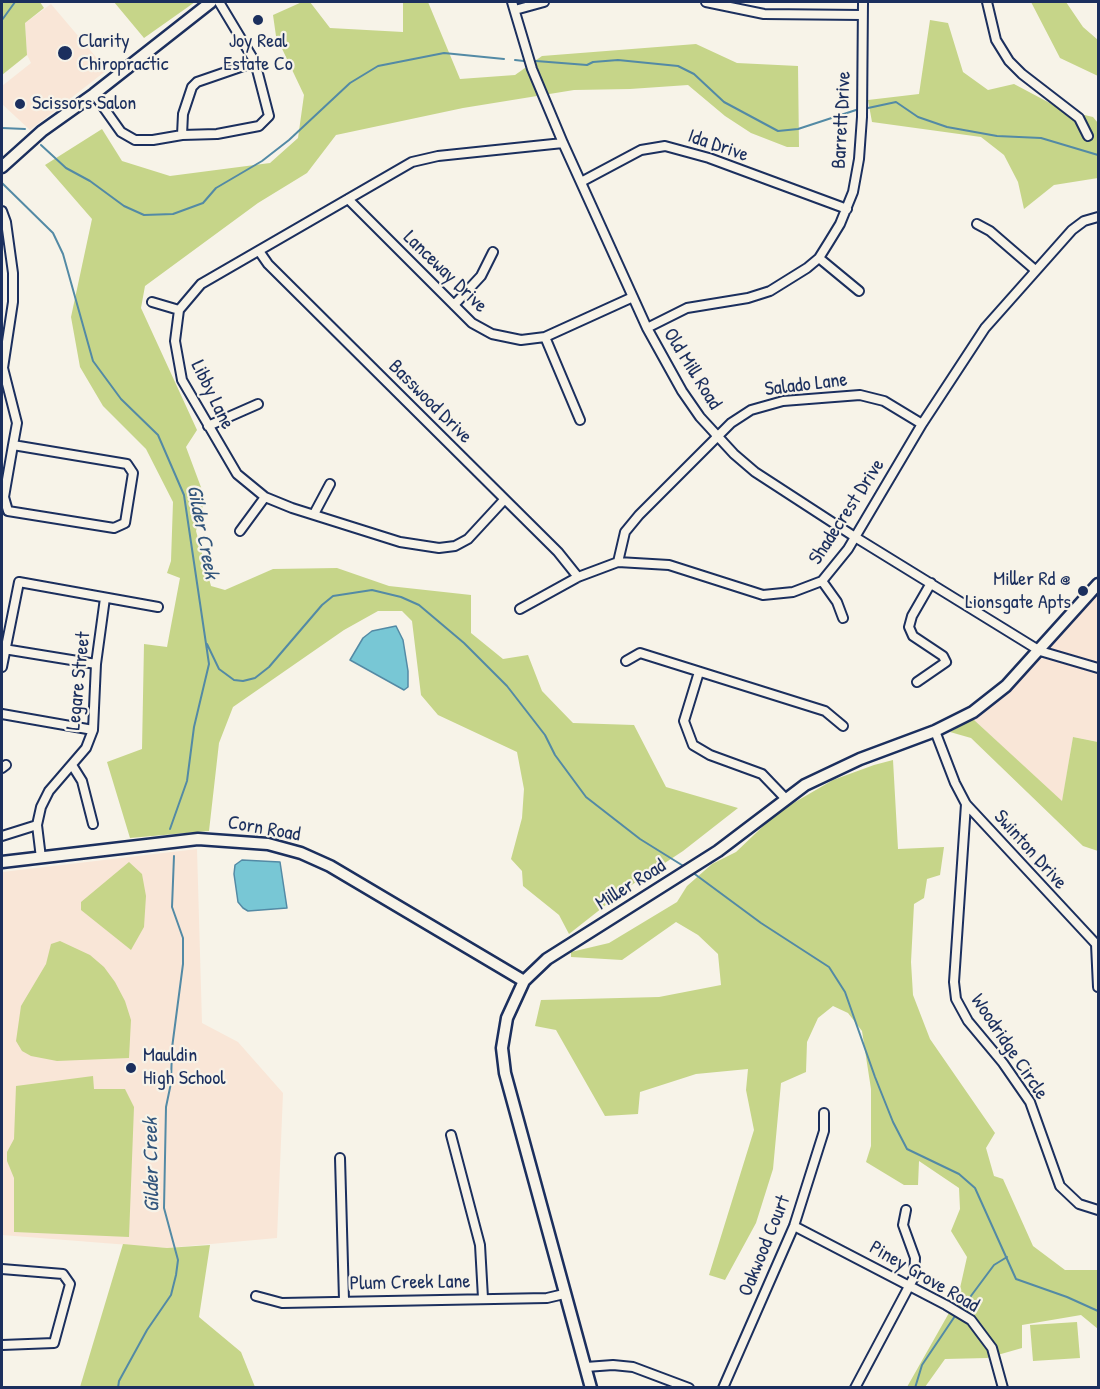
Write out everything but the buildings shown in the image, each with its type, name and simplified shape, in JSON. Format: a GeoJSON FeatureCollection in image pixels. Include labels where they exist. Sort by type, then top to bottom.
{"type":"FeatureCollection","features":[{"type":"Feature","properties":{"kind":"street"},"geometry":{"type":"LineString","coordinates":[[2,167],[42,131],[94,94],[211,2]]}},
{"type":"Feature","properties":{"kind":"street"},"geometry":{"type":"LineString","coordinates":[[94,94],[122,132],[135,140],[247,130],[266,121],[269,116],[268,108],[255,62],[219,2]]}},
{"type":"Feature","properties":{"kind":"street","name":"Old Mill Road"},"geometry":{"type":"LineString","coordinates":[[512,2],[532,69],[563,143],[647,327],[682,391],[717,437],[756,472],[855,537],[1040,651],[1098,668]]}},
{"type":"Feature","properties":{"kind":"street"},"geometry":{"type":"LineString","coordinates":[[515,10],[544,2]]}},
{"type":"Feature","properties":{"kind":"street"},"geometry":{"type":"LineString","coordinates":[[706,2],[751,13],[862,15]]}},
{"type":"Feature","properties":{"kind":"street","name":"Barrett Drive"},"geometry":{"type":"LineString","coordinates":[[647,327],[687,308],[748,298],[770,291],[819,258],[840,224],[855,182],[861,140],[863,2]]}},
{"type":"Feature","properties":{"kind":"street"},"geometry":{"type":"LineString","coordinates":[[987,2],[996,40],[1009,61],[1022,74],[1079,118],[1088,136]]}},
{"type":"Feature","properties":{"kind":"street"},"geometry":{"type":"LineString","coordinates":[[182,135],[183,114],[192,87],[197,82],[255,62]]}},
{"type":"Feature","properties":{"kind":"street"},"geometry":{"type":"LineString","coordinates":[[152,302],[179,310],[201,284],[404,166],[423,159],[563,143]]}},
{"type":"Feature","properties":{"kind":"street","name":"Ida Drive"},"geometry":{"type":"LineString","coordinates":[[581,182],[641,150],[665,146],[847,209]]}},
{"type":"Feature","properties":{"kind":"street","name":"Lanceway Drive"},"geometry":{"type":"LineString","coordinates":[[348,199],[472,323],[492,334],[521,340],[545,337],[633,297]]}},
{"type":"Feature","properties":{"kind":"street"},"geometry":{"type":"LineString","coordinates":[[2,211],[6,222],[13,273],[13,302],[3,368],[17,423],[13,445],[4,497],[8,511],[114,528],[125,523],[133,482],[130,466],[122,462],[13,445]]}},
{"type":"Feature","properties":{"kind":"street","name":"Shadecrest Drive"},"geometry":{"type":"LineString","coordinates":[[520,609],[578,577],[618,562],[669,565],[770,595],[793,592],[822,581],[855,537],[922,424],[985,328],[1034,269],[1072,230],[1084,221],[1098,217]]}},
{"type":"Feature","properties":{"kind":"street"},"geometry":{"type":"LineString","coordinates":[[977,224],[990,231],[1034,269]]}},
{"type":"Feature","properties":{"kind":"street","name":"Basswood Drive"},"geometry":{"type":"LineString","coordinates":[[259,250],[268,264],[558,552],[578,577]]}},
{"type":"Feature","properties":{"kind":"street"},"geometry":{"type":"LineString","coordinates":[[454,305],[482,276],[493,252]]}},
{"type":"Feature","properties":{"kind":"street"},"geometry":{"type":"LineString","coordinates":[[819,258],[859,291]]}},
{"type":"Feature","properties":{"kind":"street","name":"Libby Lane"},"geometry":{"type":"LineString","coordinates":[[179,310],[175,341],[178,368],[187,390],[237,474],[265,497],[400,542],[449,548],[468,539],[504,500]]}},
{"type":"Feature","properties":{"kind":"street"},"geometry":{"type":"LineString","coordinates":[[545,337],[580,420]]}},
{"type":"Feature","properties":{"kind":"street","name":"Salado Lane"},"geometry":{"type":"LineString","coordinates":[[618,562],[621,542],[628,527],[737,418],[759,406],[822,397],[860,395],[878,399],[922,424]]}},
{"type":"Feature","properties":{"kind":"street"},"geometry":{"type":"LineString","coordinates":[[208,426],[258,404]]}},
{"type":"Feature","properties":{"kind":"street"},"geometry":{"type":"LineString","coordinates":[[314,514],[330,484]]}},
{"type":"Feature","properties":{"kind":"street"},"geometry":{"type":"LineString","coordinates":[[240,531],[265,497]]}},
{"type":"Feature","properties":{"kind":"street"},"geometry":{"type":"LineString","coordinates":[[822,581],[837,602],[843,618]]}},
{"type":"Feature","properties":{"kind":"street"},"geometry":{"type":"LineString","coordinates":[[2,667],[19,582],[158,607]]}},
{"type":"Feature","properties":{"kind":"street"},"geometry":{"type":"LineString","coordinates":[[917,682],[946,662],[943,656],[914,636],[909,627],[912,616],[931,583]]}},
{"type":"Feature","properties":{"kind":"street","name":"Miller Road"},"geometry":{"type":"LineString","coordinates":[[591,1388],[505,1073],[502,1048],[507,1018],[524,981],[547,959],[745,832],[784,798],[824,775],[935,731],[986,703],[1040,651],[1098,584]]}},
{"type":"Feature","properties":{"kind":"street","name":"Legare Street"},"geometry":{"type":"LineString","coordinates":[[41,858],[38,825],[40,807],[49,791],[86,748],[93,730],[96,664],[105,598]]}},
{"type":"Feature","properties":{"kind":"street"},"geometry":{"type":"LineString","coordinates":[[4,649],[96,664]]}},
{"type":"Feature","properties":{"kind":"street"},"geometry":{"type":"LineString","coordinates":[[626,661],[640,653],[825,711],[843,726]]}},
{"type":"Feature","properties":{"kind":"street"},"geometry":{"type":"LineString","coordinates":[[699,672],[684,721],[693,745],[710,755],[762,774],[784,798]]}},
{"type":"Feature","properties":{"kind":"street"},"geometry":{"type":"LineString","coordinates":[[2,714],[93,730]]}},
{"type":"Feature","properties":{"kind":"street","name":"Swinton Drive"},"geometry":{"type":"LineString","coordinates":[[935,731],[955,783],[966,804],[1097,944],[1098,987]]}},
{"type":"Feature","properties":{"kind":"street"},"geometry":{"type":"LineString","coordinates":[[72,765],[82,781],[93,824]]}},
{"type":"Feature","properties":{"kind":"street","name":"Woodridge Circle"},"geometry":{"type":"LineString","coordinates":[[966,804],[954,972],[957,999],[968,1021],[1004,1063],[1025,1095],[1037,1119],[1053,1174],[1060,1186],[1079,1204],[1098,1210]]}},
{"type":"Feature","properties":{"kind":"street"},"geometry":{"type":"LineString","coordinates":[[2,836],[38,825]]}},
{"type":"Feature","properties":{"kind":"street","name":"Corn Road"},"geometry":{"type":"LineString","coordinates":[[2,862],[198,839],[247,841],[301,853],[349,877],[524,981]]}},
{"type":"Feature","properties":{"kind":"street","name":"Oakwood Court"},"geometry":{"type":"LineString","coordinates":[[723,1388],[794,1226],[824,1131],[824,1113]]}},
{"type":"Feature","properties":{"kind":"street"},"geometry":{"type":"LineString","coordinates":[[451,1135],[480,1245],[483,1298]]}},
{"type":"Feature","properties":{"kind":"street"},"geometry":{"type":"LineString","coordinates":[[340,1158],[344,1300]]}},
{"type":"Feature","properties":{"kind":"street"},"geometry":{"type":"LineString","coordinates":[[855,1388],[911,1286],[916,1264],[903,1225],[906,1210]]}},
{"type":"Feature","properties":{"kind":"street","name":"Piney Grove Road"},"geometry":{"type":"LineString","coordinates":[[794,1226],[960,1312],[976,1326],[996,1356],[1003,1388]]}},
{"type":"Feature","properties":{"kind":"street"},"geometry":{"type":"LineString","coordinates":[[2,1269],[63,1274],[70,1284],[54,1343],[2,1345]]}},
{"type":"Feature","properties":{"kind":"street","name":"Plum Creek Lane"},"geometry":{"type":"LineString","coordinates":[[256,1296],[282,1303],[344,1300],[547,1298],[564,1294]]}},
{"type":"Feature","properties":{"kind":"street"},"geometry":{"type":"LineString","coordinates":[[586,1367],[623,1365],[670,1384],[689,1388]]}},
{"type":"Feature","properties":{"kind":"shaded area"},"geometry":{"type":"Polygon","coordinates":[[[51,4],[107,70],[30,130],[2,104],[2,86],[31,63],[27,55],[25,23],[51,4]]]}},
{"type":"Feature","properties":{"kind":"shaded area"},"geometry":{"type":"Polygon","coordinates":[[[1098,581],[1098,742],[1073,737],[1062,802],[973,719],[1098,581]]]}},
{"type":"Feature","properties":{"kind":"shaded area","name":"Mauldin High School"},"geometry":{"type":"Polygon","coordinates":[[[197,849],[202,1023],[238,1042],[283,1093],[277,1238],[167,1248],[2,1235],[2,872],[197,849]]]}},
{"type":"Feature","properties":{"kind":"green space"},"geometry":{"type":"Polygon","coordinates":[[[2,2],[40,2],[44,8],[25,23],[27,55],[2,75],[2,2]]]}},
{"type":"Feature","properties":{"kind":"green space"},"geometry":{"type":"Polygon","coordinates":[[[114,2],[195,2],[144,38],[114,2]]]}},
{"type":"Feature","properties":{"kind":"green space"},"geometry":{"type":"Polygon","coordinates":[[[302,2],[310,2],[330,28],[403,32],[403,3],[428,2],[460,79],[515,75],[542,56],[696,44],[737,63],[798,66],[799,147],[787,147],[751,133],[725,116],[688,85],[574,90],[463,108],[336,135],[307,173],[258,203],[145,286],[141,308],[197,430],[186,447],[205,498],[196,531],[211,586],[225,590],[273,569],[337,568],[389,586],[471,595],[471,633],[503,659],[528,655],[542,691],[573,723],[634,725],[666,787],[738,808],[683,851],[630,886],[569,934],[559,915],[523,886],[522,871],[511,859],[522,818],[524,789],[517,752],[438,715],[421,695],[412,621],[402,611],[378,611],[344,630],[233,707],[219,743],[209,831],[130,838],[107,762],[142,749],[144,644],[167,647],[180,578],[167,573],[171,561],[173,502],[146,449],[103,406],[80,367],[71,317],[92,219],[45,165],[102,129],[122,161],[170,176],[270,163],[298,138],[304,95],[276,36],[273,15],[302,2]]]}},
{"type":"Feature","properties":{"kind":"green space"},"geometry":{"type":"Polygon","coordinates":[[[1031,2],[1066,2],[1083,27],[1098,40],[1098,76],[1060,58],[1031,2]]]}},
{"type":"Feature","properties":{"kind":"green space"},"geometry":{"type":"Polygon","coordinates":[[[930,20],[948,23],[963,72],[988,90],[1014,84],[1063,110],[1093,117],[1098,123],[1098,178],[1054,185],[1024,209],[1018,182],[1004,155],[981,137],[872,122],[868,100],[919,94],[930,20]]]}},
{"type":"Feature","properties":{"kind":"green space"},"geometry":{"type":"Polygon","coordinates":[[[973,719],[1062,801],[1073,737],[1098,742],[1098,851],[1083,846],[971,738],[950,732],[973,719]]]}},
{"type":"Feature","properties":{"kind":"green space"},"geometry":{"type":"Polygon","coordinates":[[[893,760],[898,849],[944,847],[940,875],[927,879],[924,898],[914,904],[911,962],[913,995],[930,1039],[995,1133],[986,1148],[994,1176],[1003,1179],[1033,1246],[1065,1270],[1098,1270],[1098,1329],[1081,1315],[1022,1325],[1022,1348],[987,1358],[945,1359],[925,1387],[907,1387],[958,1297],[967,1257],[951,1231],[960,1209],[959,1188],[919,1161],[918,1185],[904,1185],[866,1162],[871,1146],[871,1089],[862,1031],[848,1013],[833,1006],[818,1018],[807,1042],[806,1072],[781,1083],[773,1169],[756,1223],[725,1280],[709,1275],[754,1130],[746,1090],[748,1069],[696,1074],[640,1092],[638,1114],[605,1116],[556,1030],[535,1026],[541,1000],[659,997],[721,985],[718,954],[698,935],[676,922],[622,960],[571,957],[571,952],[609,943],[677,902],[687,886],[712,864],[736,852],[778,812],[833,780],[893,760]]]}},
{"type":"Feature","properties":{"kind":"green space"},"geometry":{"type":"Polygon","coordinates":[[[129,862],[142,874],[146,896],[144,927],[131,950],[81,910],[81,902],[129,862]]]}},
{"type":"Feature","properties":{"kind":"green space"},"geometry":{"type":"Polygon","coordinates":[[[60,941],[90,955],[104,967],[115,982],[125,1001],[131,1020],[129,1058],[57,1061],[31,1056],[22,1051],[16,1041],[21,1006],[46,964],[51,944],[60,941]]]}},
{"type":"Feature","properties":{"kind":"green space"},"geometry":{"type":"Polygon","coordinates":[[[93,1076],[94,1089],[125,1089],[134,1107],[129,1237],[14,1232],[14,1178],[7,1161],[7,1152],[14,1139],[16,1086],[93,1076]]]}},
{"type":"Feature","properties":{"kind":"green space"},"geometry":{"type":"Polygon","coordinates":[[[123,1244],[167,1248],[210,1245],[199,1317],[241,1352],[255,1387],[80,1387],[123,1244]]]}},
{"type":"Feature","properties":{"kind":"green space"},"geometry":{"type":"Polygon","coordinates":[[[1077,1322],[1080,1358],[1033,1361],[1030,1325],[1077,1322]]]}},
{"type":"Feature","properties":{"kind":"water"},"geometry":{"type":"Polygon","coordinates":[[[396,626],[403,640],[408,671],[408,687],[404,690],[350,660],[363,638],[372,631],[396,626]]]}},
{"type":"Feature","properties":{"kind":"water"},"geometry":{"type":"Polygon","coordinates":[[[242,860],[280,862],[287,908],[248,911],[243,908],[238,902],[234,874],[235,865],[242,860]]]}},
{"type":"Feature","properties":{"kind":"waterway"},"geometry":{"type":"LineString","coordinates":[[2,20],[15,2]]}},
{"type":"Feature","properties":{"kind":"waterway"},"geometry":{"type":"LineString","coordinates":[[41,145],[66,168],[90,181],[124,206],[144,215],[173,214],[203,203],[216,188],[262,161],[289,140],[350,83],[378,66],[444,53],[504,59]]}},
{"type":"Feature","properties":{"kind":"waterway"},"geometry":{"type":"LineString","coordinates":[[515,60],[524,61]]}},
{"type":"Feature","properties":{"kind":"waterway"},"geometry":{"type":"LineString","coordinates":[[536,61],[587,65],[593,62],[618,60],[678,66],[694,74],[724,102],[778,131],[798,129],[856,110]]}},
{"type":"Feature","properties":{"kind":"waterway"},"geometry":{"type":"LineString","coordinates":[[868,108],[896,102],[918,117],[947,127],[997,136],[1041,138],[1098,155]]}},
{"type":"Feature","properties":{"kind":"waterway"},"geometry":{"type":"LineString","coordinates":[[2,128],[25,129]]}},
{"type":"Feature","properties":{"kind":"waterway","name":"Gilder Creek"},"geometry":{"type":"LineString","coordinates":[[2,183],[53,233],[63,254],[93,361],[121,399],[158,435],[184,495],[209,664],[194,727],[187,781],[170,829]]}},
{"type":"Feature","properties":{"kind":"waterway"},"geometry":{"type":"LineString","coordinates":[[207,644],[219,669],[234,680],[243,681],[255,678],[269,667],[322,605],[333,596],[372,590],[401,597],[419,605],[464,643],[507,686],[545,735],[555,755],[586,797],[640,839],[685,867]]}},
{"type":"Feature","properties":{"kind":"waterway","name":"Gilder Creek"},"geometry":{"type":"LineString","coordinates":[[118,1388],[119,1381],[147,1330],[171,1295],[178,1260],[164,1208],[166,1107],[171,1083],[172,1048],[183,964],[183,938],[172,907],[174,856]]}},
{"type":"Feature","properties":{"kind":"waterway"},"geometry":{"type":"LineString","coordinates":[[692,872],[761,923],[829,967],[845,992],[875,1077],[893,1122],[907,1149],[959,1174],[975,1188],[1016,1279],[1098,1311]]}},
{"type":"Feature","properties":{"kind":"waterway"},"geometry":{"type":"LineString","coordinates":[[962,1308],[994,1265],[1007,1257]]}},
{"type":"Feature","properties":{"kind":"waterway"},"geometry":{"type":"LineString","coordinates":[[915,1388],[922,1365],[955,1316]]}},
{"type":"Feature","properties":{"kind":"place","name":"Joy Real Estate Co"},"geometry":{"type":"Point","coordinates":[258,20]}},
{"type":"Feature","properties":{"kind":"place","name":"Clarity Chiropractic"},"geometry":{"type":"Point","coordinates":[65,53]}},
{"type":"Feature","properties":{"kind":"place","name":"Scissors Salon"},"geometry":{"type":"Point","coordinates":[20,104]}},
{"type":"Feature","properties":{"kind":"place","name":"Miller Rd @ Lionsgate Apts"},"geometry":{"type":"Point","coordinates":[1083,591]}},
{"type":"Feature","properties":{"kind":"place","name":"Mauldin High School"},"geometry":{"type":"Point","coordinates":[131,1068]}}]}
